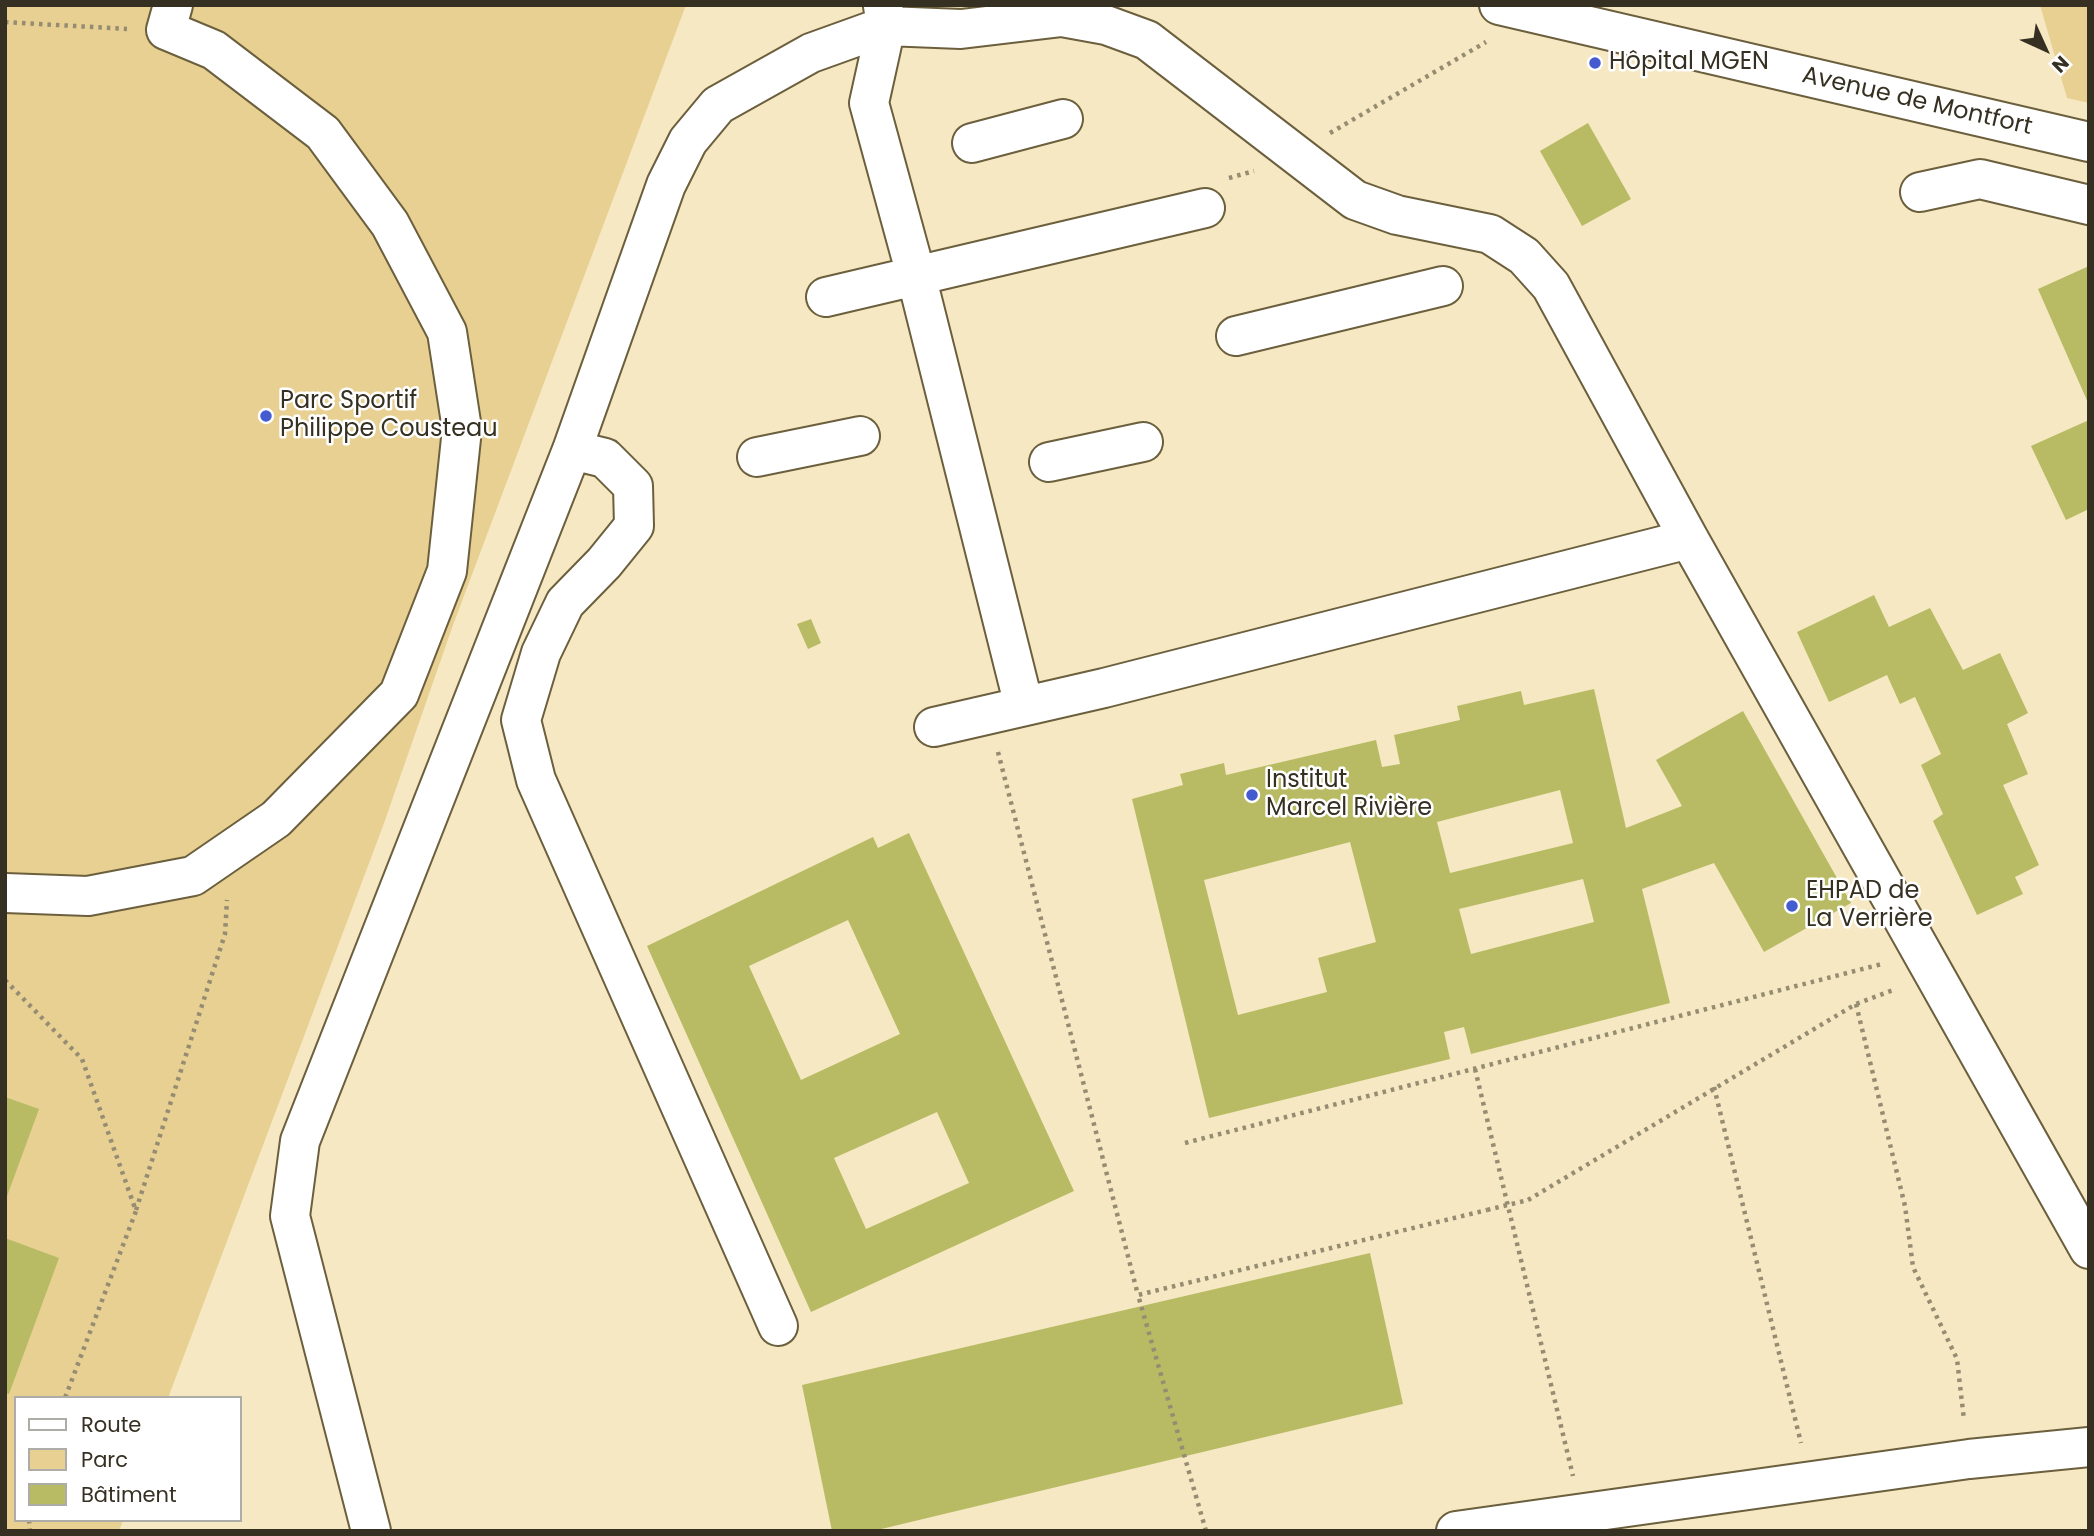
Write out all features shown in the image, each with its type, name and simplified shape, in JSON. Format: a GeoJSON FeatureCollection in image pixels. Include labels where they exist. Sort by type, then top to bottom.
{"type":"FeatureCollection","features":[{"type":"Feature","properties":{"kind":"street","name":"Avenue de Montfort"},"geometry":{"type":"LineString","coordinates":[[1517,10],[2089,142]]}},
{"type":"Feature","properties":{"kind":"street"},"geometry":{"type":"LineString","coordinates":[[884,16],[869,103],[916,275],[1024,706]]}},
{"type":"Feature","properties":{"kind":"street"},"geometry":{"type":"LineString","coordinates":[[371,1531],[290,1216],[300,1141],[572,450],[666,186],[688,141],[718,105],[884,16],[961,29],[1062,18],[1106,25],[1147,40],[1355,200],[1397,215],[1490,234],[1524,256],[1551,286],[1689,539],[2089,1250]]}},
{"type":"Feature","properties":{"kind":"street"},"geometry":{"type":"LineString","coordinates":[[5,893],[88,896],[193,876],[276,819],[399,694],[447,571],[462,429],[447,332],[390,223],[323,133],[169,18]]}},
{"type":"Feature","properties":{"kind":"street"},"geometry":{"type":"LineString","coordinates":[[972,143],[1063,119]]}},
{"type":"Feature","properties":{"kind":"street"},"geometry":{"type":"LineString","coordinates":[[1920,192],[1980,179],[2089,205]]}},
{"type":"Feature","properties":{"kind":"street"},"geometry":{"type":"LineString","coordinates":[[826,297],[1091,236],[1210,195]]}},
{"type":"Feature","properties":{"kind":"street"},"geometry":{"type":"LineString","coordinates":[[1236,336],[1443,286]]}},
{"type":"Feature","properties":{"kind":"street"},"geometry":{"type":"LineString","coordinates":[[757,457],[860,436]]}},
{"type":"Feature","properties":{"kind":"street"},"geometry":{"type":"LineString","coordinates":[[1049,462],[1143,442]]}},
{"type":"Feature","properties":{"kind":"street"},"geometry":{"type":"LineString","coordinates":[[572,450],[605,458],[633,486],[634,526],[604,563],[565,603],[541,653],[521,720],[536,780],[778,1326]]}},
{"type":"Feature","properties":{"kind":"street"},"geometry":{"type":"LineString","coordinates":[[934,727],[1689,539]]}},
{"type":"Feature","properties":{"kind":"street"},"geometry":{"type":"LineString","coordinates":[[1456,1531],[1969,1460],[2089,1447]]}},
{"type":"Feature","properties":{"kind":"path"},"geometry":{"type":"LineString","coordinates":[[1210,195],[1296,152],[1517,10]]}},
{"type":"Feature","properties":{"kind":"path"},"geometry":{"type":"LineString","coordinates":[[5,22],[169,18]]}},
{"type":"Feature","properties":{"kind":"path"},"geometry":{"type":"LineString","coordinates":[[988,715],[1138,1295],[1206,1531]]}},
{"type":"Feature","properties":{"kind":"path"},"geometry":{"type":"LineString","coordinates":[[66,1396],[136,1210],[225,934]]}},
{"type":"Feature","properties":{"kind":"path"},"geometry":{"type":"LineString","coordinates":[[1138,1295],[1528,1200],[1714,1087],[1930,964]]}},
{"type":"Feature","properties":{"kind":"path"},"geometry":{"type":"LineString","coordinates":[[1185,1143],[1475,1069],[1930,964]]}},
{"type":"Feature","properties":{"kind":"path"},"geometry":{"type":"LineString","coordinates":[[5,979],[82,1059],[136,1210]]}},
{"type":"Feature","properties":{"kind":"path"},"geometry":{"type":"LineString","coordinates":[[1856,1004],[1905,1206],[1913,1267],[1957,1359],[1969,1460]]}},
{"type":"Feature","properties":{"kind":"path"},"geometry":{"type":"LineString","coordinates":[[1475,1069],[1581,1513]]}},
{"type":"Feature","properties":{"kind":"path"},"geometry":{"type":"LineString","coordinates":[[1714,1087],[1810,1482]]}},
{"type":"Feature","properties":{"kind":"green space","name":"Parc Sportif Philippe Cousteau"},"geometry":{"type":"Polygon","coordinates":[[[5,5],[686,5],[453,625],[383,826],[169,1396],[14,1396],[14,1522],[122,1522],[119,1531],[5,1531],[5,5]]]}},
{"type":"Feature","properties":{"kind":"green space"},"geometry":{"type":"Polygon","coordinates":[[[2040,5],[2089,5],[2089,103],[2067,98],[2040,5]]]}},
{"type":"Feature","properties":{"kind":"building"},"geometry":{"type":"Polygon","coordinates":[[[1588,123],[1631,199],[1582,226],[1540,151],[1588,123]]]}},
{"type":"Feature","properties":{"kind":"building"},"geometry":{"type":"Polygon","coordinates":[[[2089,266],[2089,405],[2038,289],[2089,266]]]}},
{"type":"Feature","properties":{"kind":"building"},"geometry":{"type":"Polygon","coordinates":[[[2089,420],[2089,509],[2066,520],[2031,446],[2089,420]]]}},
{"type":"Feature","properties":{"kind":"building"},"geometry":{"type":"Polygon","coordinates":[[[1874,595],[1889,627],[1930,608],[1963,670],[2000,653],[2028,713],[2007,724],[2028,774],[2003,785],[2039,865],[2015,877],[2023,894],[1977,915],[1933,821],[1943,814],[1921,765],[1941,754],[1915,697],[1900,704],[1887,675],[1829,702],[1797,632],[1874,595]]]}},
{"type":"Feature","properties":{"kind":"building"},"geometry":{"type":"Polygon","coordinates":[[[811,619],[821,643],[808,649],[797,624],[811,619]]]}},
{"type":"Feature","properties":{"kind":"building","name":"EHPAD de La Verrière"},"geometry":{"type":"Polygon","coordinates":[[[1594,689],[1626,828],[1682,806],[1656,760],[1743,711],[1851,903],[1764,952],[1714,863],[1642,889],[1670,1003],[1471,1054],[1464,1027],[1444,1032],[1450,1059],[1209,1118],[1132,799],[1183,785],[1180,774],[1224,763],[1226,775],[1376,740],[1382,767],[1400,764],[1394,735],[1460,720],[1457,706],[1521,691],[1524,705],[1594,689]],[[1560,790],[1437,822],[1450,873],[1573,843],[1560,790]],[[1350,842],[1204,880],[1238,1015],[1327,992],[1318,958],[1376,942],[1350,842]],[[1583,879],[1459,909],[1471,954],[1594,922],[1583,879]]]}},
{"type":"Feature","properties":{"kind":"building"},"geometry":{"type":"Polygon","coordinates":[[[909,833],[1074,1191],[811,1312],[647,946],[873,837],[878,848],[909,833]],[[848,920],[749,966],[801,1080],[900,1034],[848,920]],[[937,1112],[834,1158],[866,1229],[969,1183],[937,1112]]]}},
{"type":"Feature","properties":{"kind":"building"},"geometry":{"type":"Polygon","coordinates":[[[5,1097],[39,1109],[6,1199],[5,1199],[5,1097]]]}},
{"type":"Feature","properties":{"kind":"building"},"geometry":{"type":"Polygon","coordinates":[[[5,1238],[59,1258],[9,1394],[5,1393],[5,1238]]]}},
{"type":"Feature","properties":{"kind":"building"},"geometry":{"type":"Polygon","coordinates":[[[1370,1253],[1403,1404],[873,1531],[832,1531],[802,1385],[1370,1253]]]}},
{"type":"Feature","properties":{"kind":"place","name":"Hôpital MGEN"},"geometry":{"type":"Point","coordinates":[1595,63]}},
{"type":"Feature","properties":{"kind":"place","name":"Parc Sportif Philippe Cousteau"},"geometry":{"type":"Point","coordinates":[266,416]}},
{"type":"Feature","properties":{"kind":"place","name":"Institut Marcel Rivière"},"geometry":{"type":"Point","coordinates":[1252,795]}},
{"type":"Feature","properties":{"kind":"place","name":"EHPAD de La Verrière"},"geometry":{"type":"Point","coordinates":[1792,906]}}]}
